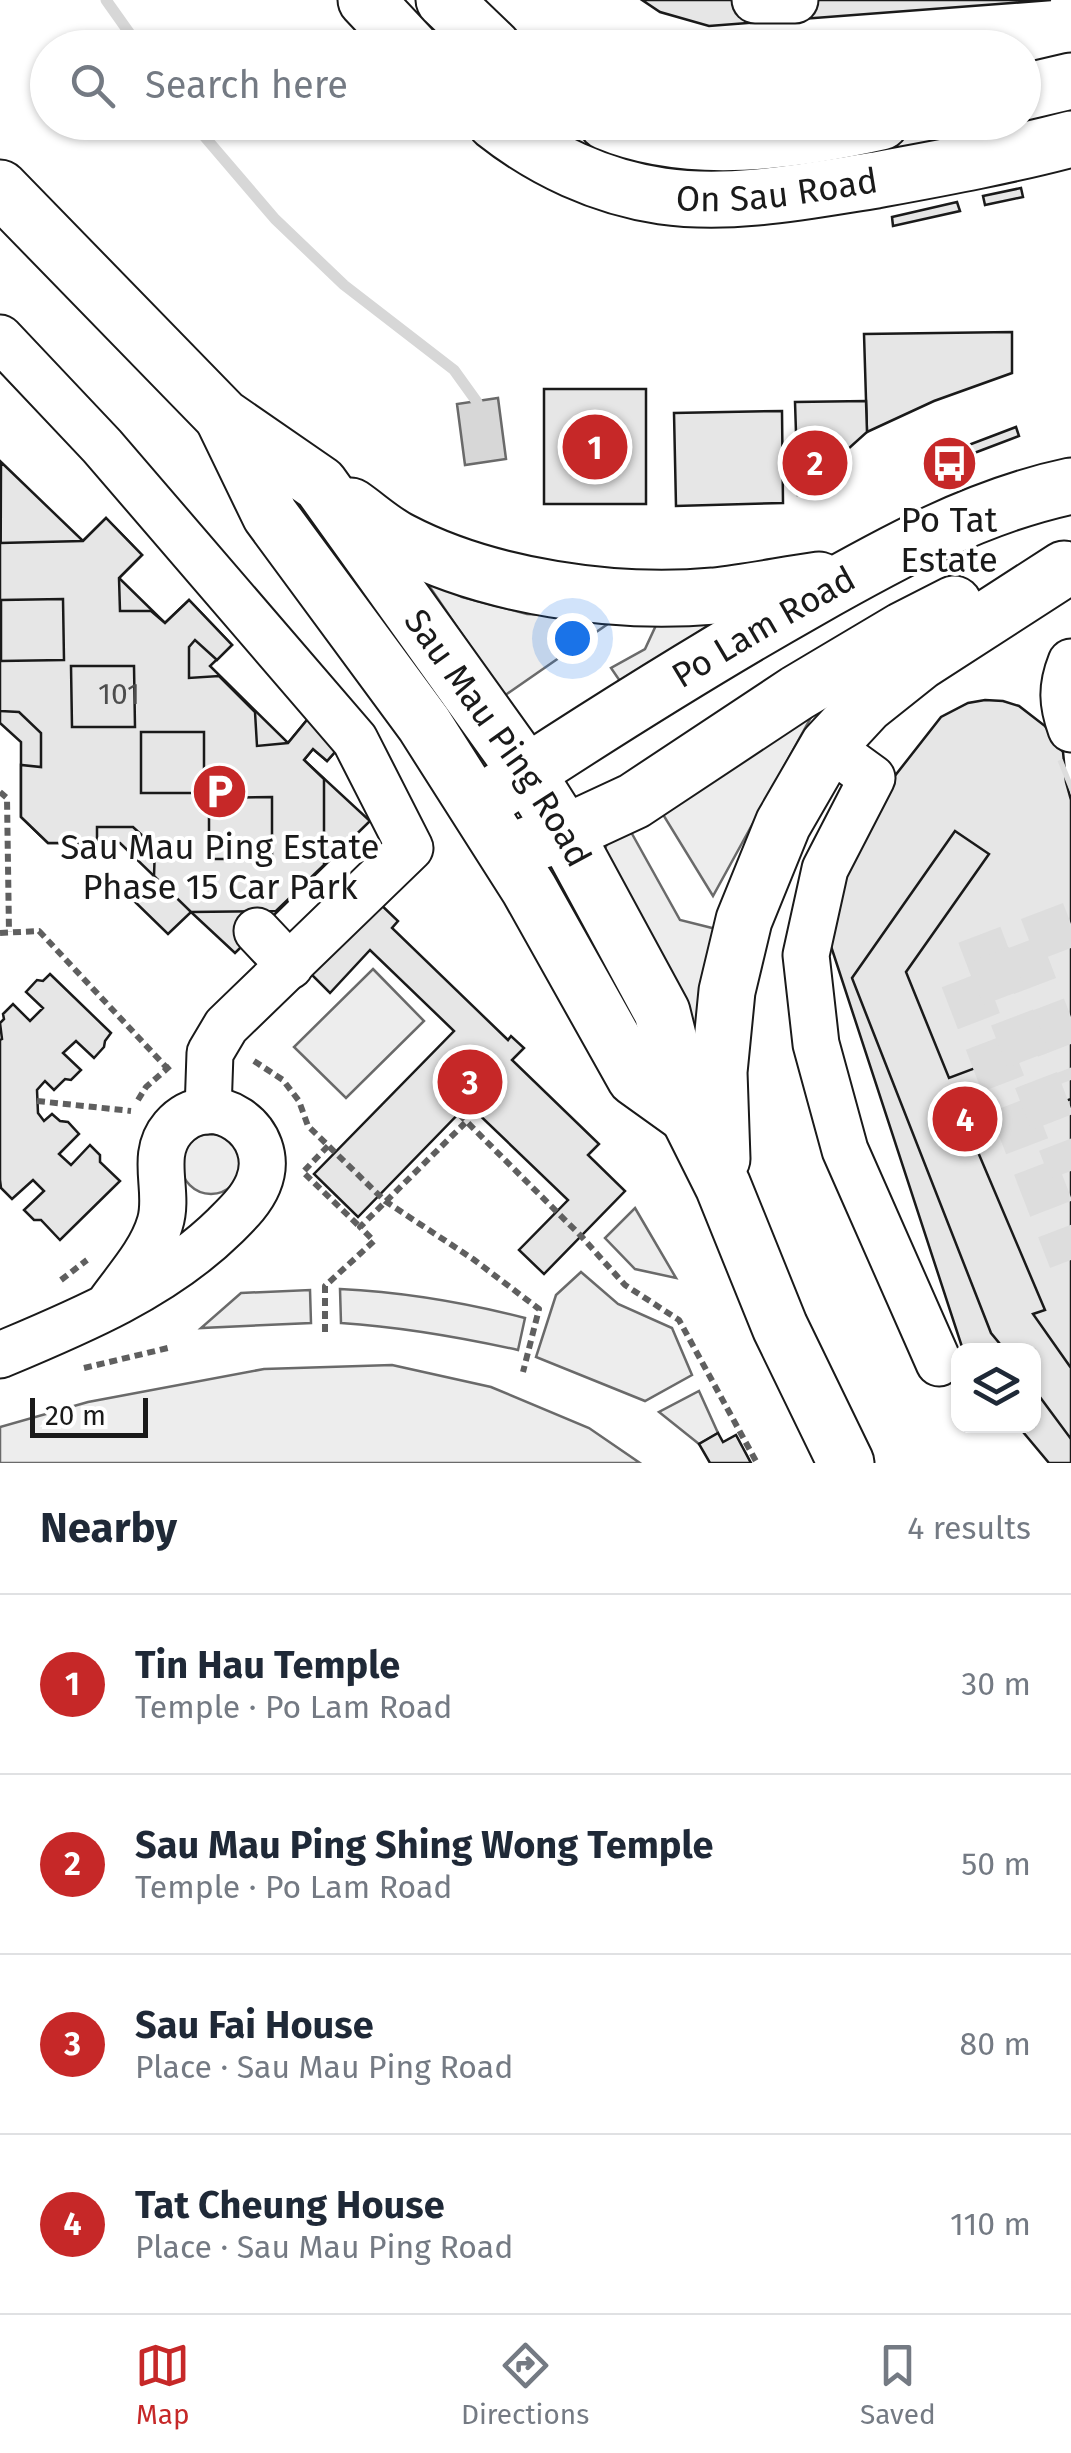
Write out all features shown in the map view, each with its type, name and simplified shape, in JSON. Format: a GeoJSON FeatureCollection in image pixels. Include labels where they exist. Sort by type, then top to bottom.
{"type":"FeatureCollection","features":[{"type":"Feature","properties":{"kind":"main road"},"geometry":{"type":"LineString","coordinates":[[366,0],[394,30]]}},
{"type":"Feature","properties":{"kind":"main road"},"geometry":{"type":"LineString","coordinates":[[1041,88],[1071,81]]}},
{"type":"Feature","properties":{"kind":"main road","name":"On Sau Road"},"geometry":{"type":"LineString","coordinates":[[523,140],[561,164],[593,178],[664,196],[705,198],[823,189],[1071,139]]}},
{"type":"Feature","properties":{"kind":"main road","name":"On Sau Road"},"geometry":{"type":"LineString","coordinates":[[680,140],[763,140]]}},
{"type":"Feature","properties":{"kind":"main road","name":"Sau Mau Ping Road"},"geometry":{"type":"LineString","coordinates":[[0,188],[222,418],[320,484],[527,773],[565,833],[662,1012],[688,1116],[722,1186],[780,1327],[846,1463]]}},
{"type":"Feature","properties":{"kind":"main road","name":"Sau Mau Ping Road"},"geometry":{"type":"LineString","coordinates":[[222,418],[270,515],[424,724],[506,851],[635,1078],[688,1116]]}},
{"type":"Feature","properties":{"kind":"main road"},"geometry":{"type":"LineString","coordinates":[[320,484],[400,540],[461,566],[526,584],[584,594],[712,596],[852,575]]}},
{"type":"Feature","properties":{"kind":"main road","name":"Po Lam Road"},"geometry":{"type":"LineString","coordinates":[[477,806],[676,678],[852,575],[968,518],[1040,492],[1071,486]]}},
{"type":"Feature","properties":{"kind":"main road"},"geometry":{"type":"LineString","coordinates":[[722,1186],[720,1072],[728,991],[744,920],[783,824],[828,746],[866,705],[920,662],[1068,568]]}},
{"type":"Feature","properties":{"kind":"main road","name":"Po Lam Road"},"geometry":{"type":"LineString","coordinates":[[506,851],[565,833],[634,801],[797,692],[966,598],[1068,568]]}},
{"type":"Feature","properties":{"kind":"lane"},"geometry":{"type":"LineString","coordinates":[[755,0],[795,0]]}},
{"type":"Feature","properties":{"kind":"lane"},"geometry":{"type":"LineString","coordinates":[[0,338],[102,446],[354,740],[410,848],[226,1026],[210,1054],[208,1111]]}},
{"type":"Feature","properties":{"kind":"lane"},"geometry":{"type":"LineString","coordinates":[[1068,743],[1062,703],[1071,662]]}},
{"type":"Feature","properties":{"kind":"lane"},"geometry":{"type":"LineString","coordinates":[[828,746],[872,778],[825,869],[806,956],[816,1044],[845,1150],[939,1362]]}},
{"type":"Feature","properties":{"kind":"lane"},"geometry":{"type":"LineString","coordinates":[[257,930],[290,966]]}},
{"type":"Feature","properties":{"kind":"lane"},"geometry":{"type":"LineString","coordinates":[[0,1355],[107,1307],[207,1243],[252,1196],[259,1182],[263,1164],[260,1148],[253,1132],[241,1121],[226,1113],[208,1111],[176,1124],[160,1154],[164,1204],[154,1240],[107,1307]]}},
{"type":"Feature","properties":{"kind":"path"},"geometry":{"type":"LineString","coordinates":[[0,792],[7,798],[5,932],[39,931],[167,1068]]}},
{"type":"Feature","properties":{"kind":"path"},"geometry":{"type":"LineString","coordinates":[[36,1101],[132,1111]]}},
{"type":"Feature","properties":{"kind":"path"},"geometry":{"type":"LineString","coordinates":[[458,1114],[581,1236],[625,1286],[679,1320],[757,1463]]}},
{"type":"Feature","properties":{"kind":"path"},"geometry":{"type":"LineString","coordinates":[[360,1227],[465,1123]]}},
{"type":"Feature","properties":{"kind":"path"},"geometry":{"type":"LineString","coordinates":[[308,1126],[385,1201],[540,1309],[523,1372]]}},
{"type":"Feature","properties":{"kind":"path"},"geometry":{"type":"LineString","coordinates":[[325,1332],[326,1286],[374,1241],[303,1172],[328,1146]]}},
{"type":"Feature","properties":{"kind":"shaded area"},"geometry":{"type":"Polygon","coordinates":[[[498,398],[506,459],[465,465],[457,404],[498,398]]]}},
{"type":"Feature","properties":{"kind":"shaded area"},"geometry":{"type":"Polygon","coordinates":[[[421,574],[462,597],[527,614],[615,619],[504,696],[421,574]]]}},
{"type":"Feature","properties":{"kind":"shaded area"},"geometry":{"type":"Polygon","coordinates":[[[719,618],[622,684],[611,668],[645,649],[658,621],[719,618]]]}},
{"type":"Feature","properties":{"kind":"shaded area"},"geometry":{"type":"Polygon","coordinates":[[[815,710],[713,896],[659,808],[815,710]]]}},
{"type":"Feature","properties":{"kind":"shaded area"},"geometry":{"type":"Polygon","coordinates":[[[626,823],[680,920],[720,930],[696,1027],[604,852],[611,832],[626,823]]]}},
{"type":"Feature","properties":{"kind":"shaded area"},"geometry":{"type":"Polygon","coordinates":[[[373,969],[424,1021],[346,1098],[294,1047],[373,969]]]}},
{"type":"Feature","properties":{"kind":"shaded area"},"geometry":{"type":"Polygon","coordinates":[[[211,1134],[232,1143],[241,1164],[232,1185],[211,1194],[190,1185],[181,1164],[190,1143],[211,1134]]]}},
{"type":"Feature","properties":{"kind":"shaded area"},"geometry":{"type":"Polygon","coordinates":[[[635,1208],[676,1278],[635,1269],[605,1238],[635,1208]]]}},
{"type":"Feature","properties":{"kind":"shaded area"},"geometry":{"type":"Polygon","coordinates":[[[581,1272],[618,1304],[672,1328],[692,1375],[645,1401],[536,1357],[556,1295],[581,1272]]]}},
{"type":"Feature","properties":{"kind":"shaded area"},"geometry":{"type":"Polygon","coordinates":[[[340,1289],[433,1299],[525,1318],[518,1350],[430,1333],[341,1323],[340,1289]]]}},
{"type":"Feature","properties":{"kind":"shaded area"},"geometry":{"type":"Polygon","coordinates":[[[310,1290],[311,1323],[201,1328],[241,1293],[310,1290]]]}},
{"type":"Feature","properties":{"kind":"shaded area"},"geometry":{"type":"Polygon","coordinates":[[[392,1365],[491,1387],[589,1428],[640,1463],[0,1463],[0,1427],[88,1402],[264,1369],[392,1365]]]}},
{"type":"Feature","properties":{"kind":"shaded area"},"geometry":{"type":"Polygon","coordinates":[[[699,1391],[718,1433],[699,1444],[659,1412],[699,1391]]]}},
{"type":"Feature","properties":{"kind":"building"},"geometry":{"type":"Polygon","coordinates":[[[642,0],[1051,0],[709,26],[660,12],[642,0]]]}},
{"type":"Feature","properties":{"kind":"building"},"geometry":{"type":"Polygon","coordinates":[[[1021,188],[1023,197],[985,205],[983,196],[1021,188]]]}},
{"type":"Feature","properties":{"kind":"building"},"geometry":{"type":"Polygon","coordinates":[[[957,202],[960,211],[893,226],[892,217],[957,202]]]}},
{"type":"Feature","properties":{"kind":"building"},"geometry":{"type":"Polygon","coordinates":[[[1012,332],[1012,373],[934,401],[867,432],[864,334],[1012,332]]]}},
{"type":"Feature","properties":{"kind":"building"},"geometry":{"type":"Polygon","coordinates":[[[544,389],[646,389],[646,504],[544,504],[544,389]]]}},
{"type":"Feature","properties":{"kind":"building"},"geometry":{"type":"Polygon","coordinates":[[[866,401],[867,432],[798,494],[795,402],[866,401]]]}},
{"type":"Feature","properties":{"kind":"building"},"geometry":{"type":"Polygon","coordinates":[[[782,411],[783,503],[676,506],[674,413],[782,411]]]}},
{"type":"Feature","properties":{"kind":"building"},"geometry":{"type":"Polygon","coordinates":[[[1016,427],[1019,436],[961,458],[958,449],[1016,427]]]}},
{"type":"Feature","properties":{"kind":"building"},"geometry":{"type":"Polygon","coordinates":[[[1,462],[83,541],[106,518],[142,555],[119,578],[165,623],[189,600],[232,645],[210,666],[288,743],[311,715],[342,744],[327,761],[313,749],[304,760],[370,821],[235,953],[191,912],[168,934],[132,899],[154,876],[120,843],[48,843],[21,817],[21,742],[0,723],[1,462]]]}},
{"type":"Feature","properties":{"kind":"building"},"geometry":{"type":"Polygon","coordinates":[[[106,518],[142,555],[119,578],[120,611],[151,611],[165,623],[189,600],[232,645],[217,660],[195,640],[189,647],[189,678],[219,676],[255,712],[257,746],[288,743],[311,715],[342,744],[327,761],[313,749],[304,760],[324,779],[324,865],[276,911],[191,912],[154,876],[155,847],[133,827],[97,827],[97,843],[48,843],[21,817],[21,765],[41,767],[41,733],[19,712],[0,711],[0,543],[83,541],[106,518]],[[63,599],[1,600],[1,661],[64,660],[63,599]],[[71,666],[72,727],[135,727],[134,666],[71,666]],[[141,732],[141,793],[204,793],[204,732],[141,732]],[[272,797],[209,798],[209,859],[272,859],[272,797]]]}},
{"type":"Feature","properties":{"kind":"building"},"geometry":{"type":"Polygon","coordinates":[[[1003,701],[1019,706],[1045,726],[1063,752],[1071,800],[1071,1463],[1049,1463],[1024,1433],[1041,1433],[1041,1343],[961,1343],[828,937],[832,900],[894,777],[941,717],[968,703],[1003,701]]]}},
{"type":"Feature","properties":{"kind":"building"},"geometry":{"type":"Polygon","coordinates":[[[955,831],[989,854],[906,972],[949,1078],[1071,1032],[1071,1099],[972,1138],[1045,1310],[1033,1314],[1071,1368],[1071,1439],[1041,1398],[1041,1343],[999,1343],[991,1333],[852,978],[955,831]]]}},
{"type":"Feature","properties":{"kind":"building"},"geometry":{"type":"Polygon","coordinates":[[[375,899],[398,921],[392,928],[508,1040],[511,1036],[524,1048],[512,1060],[599,1144],[588,1155],[625,1191],[544,1274],[519,1250],[568,1200],[468,1104],[358,1217],[314,1174],[454,1031],[370,950],[330,993],[307,970],[375,899]]]}},
{"type":"Feature","properties":{"kind":"building"},"geometry":{"type":"Polygon","coordinates":[[[50,974],[111,1033],[94,1058],[76,1041],[63,1053],[81,1070],[54,1090],[45,1081],[37,1090],[38,1113],[44,1121],[52,1114],[68,1122],[79,1134],[59,1154],[71,1165],[90,1145],[100,1155],[100,1162],[120,1181],[60,1240],[41,1220],[34,1220],[24,1210],[44,1191],[33,1180],[12,1199],[1,1188],[0,1180],[0,1023],[13,1004],[30,1021],[43,1008],[26,992],[50,974]]]}},
{"type":"Feature","properties":{"kind":"building"},"geometry":{"type":"Polygon","coordinates":[[[718,1433],[723,1442],[736,1435],[751,1463],[710,1463],[699,1444],[718,1433]]]}},
{"type":"Feature","properties":{"kind":"waterway"},"geometry":{"type":"LineString","coordinates":[[106,0],[127,30]]}},
{"type":"Feature","properties":{"kind":"waterway"},"geometry":{"type":"LineString","coordinates":[[207,140],[275,219],[344,285],[454,370],[477,402]]}},
{"type":"Feature","properties":{"kind":"tunnel"},"geometry":{"type":"LineString","coordinates":[[1066,782],[1071,780]]}},
{"type":"Feature","properties":{"kind":"tunnel"},"geometry":{"type":"LineString","coordinates":[[1071,924],[958,967],[1071,1260]]}},
{"type":"Feature","properties":{"kind":"tunnel"},"geometry":{"type":"LineString","coordinates":[[1019,944],[1071,1080]]}},
{"type":"Feature","properties":{"kind":"tunnel"},"geometry":{"type":"LineString","coordinates":[[988,955],[1071,1171]]}},
{"type":"Feature","properties":{"kind":"place","name":"Tin Hau Temple"},"geometry":{"type":"Point","coordinates":[595,447]}},
{"type":"Feature","properties":{"kind":"place","name":"Sau Mau Ping Shing Wong Temple"},"geometry":{"type":"Point","coordinates":[815,463]}},
{"type":"Feature","properties":{"kind":"place","name":"Po Tat Estate"},"geometry":{"type":"Point","coordinates":[949,464]}},
{"type":"Feature","properties":{"kind":"place","name":"Sau Mau Ping Estate Phase 15 Car Park"},"geometry":{"type":"Point","coordinates":[220,791]}},
{"type":"Feature","properties":{"kind":"place","name":"Sau Fai House"},"geometry":{"type":"Point","coordinates":[470,1082]}},
{"type":"Feature","properties":{"kind":"place","name":"Tat Cheung House"},"geometry":{"type":"Point","coordinates":[965,1119]}}]}
